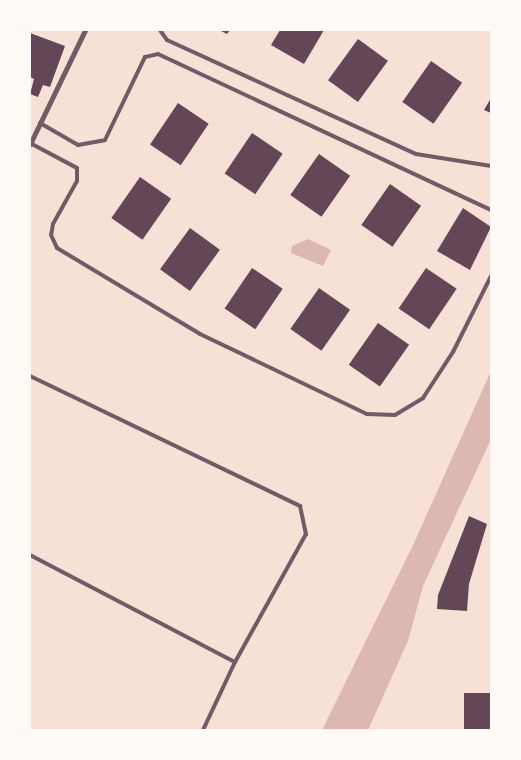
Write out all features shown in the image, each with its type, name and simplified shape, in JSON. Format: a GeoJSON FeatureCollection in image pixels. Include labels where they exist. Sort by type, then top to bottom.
{"type":"FeatureCollection","features":[{"type":"Feature","properties":{"kind":"street"},"geometry":{"type":"LineString","coordinates":[[30,142],[85,30]]}},
{"type":"Feature","properties":{"kind":"lane"},"geometry":{"type":"LineString","coordinates":[[160,30],[167,40],[416,154],[491,166]]}},
{"type":"Feature","properties":{"kind":"lane"},"geometry":{"type":"LineString","coordinates":[[40,123],[78,145],[105,140],[145,57],[158,54],[491,210]]}},
{"type":"Feature","properties":{"kind":"lane"},"geometry":{"type":"LineString","coordinates":[[30,142],[77,168],[77,182],[52,230],[57,248],[200,334],[367,414],[395,415],[423,398],[453,352],[491,276]]}},
{"type":"Feature","properties":{"kind":"lane"},"geometry":{"type":"LineString","coordinates":[[30,376],[300,506],[306,534],[235,662],[203,730]]}},
{"type":"Feature","properties":{"kind":"lane"},"geometry":{"type":"LineString","coordinates":[[30,555],[235,662]]}},
{"type":"Feature","properties":{"kind":"shaded area"},"geometry":{"type":"Polygon","coordinates":[[[308,239],[331,250],[323,266],[291,253],[292,246],[308,239]]]}},
{"type":"Feature","properties":{"kind":"shaded area"},"geometry":{"type":"Polygon","coordinates":[[[491,371],[491,439],[423,586],[408,641],[368,730],[322,730],[414,543],[491,371]]]}},
{"type":"Feature","properties":{"kind":"building"},"geometry":{"type":"Polygon","coordinates":[[[219,30],[230,30],[227,34],[219,30]]]}},
{"type":"Feature","properties":{"kind":"building"},"geometry":{"type":"Polygon","coordinates":[[[280,30],[324,30],[304,64],[271,45],[280,30]]]}},
{"type":"Feature","properties":{"kind":"building"},"geometry":{"type":"Polygon","coordinates":[[[30,33],[65,46],[50,87],[43,85],[38,97],[30,94],[34,79],[30,77],[30,33]]]}},
{"type":"Feature","properties":{"kind":"building"},"geometry":{"type":"Polygon","coordinates":[[[358,39],[388,61],[358,102],[328,80],[358,39]]]}},
{"type":"Feature","properties":{"kind":"building"},"geometry":{"type":"Polygon","coordinates":[[[431,61],[462,83],[433,124],[402,102],[431,61]]]}},
{"type":"Feature","properties":{"kind":"building"},"geometry":{"type":"Polygon","coordinates":[[[491,98],[491,113],[484,110],[491,98]]]}},
{"type":"Feature","properties":{"kind":"building"},"geometry":{"type":"Polygon","coordinates":[[[178,103],[209,124],[181,165],[150,144],[178,103]]]}},
{"type":"Feature","properties":{"kind":"building"},"geometry":{"type":"Polygon","coordinates":[[[252,133],[283,154],[255,194],[225,174],[252,133]]]}},
{"type":"Feature","properties":{"kind":"building"},"geometry":{"type":"Polygon","coordinates":[[[319,154],[350,176],[321,217],[290,195],[319,154]]]}},
{"type":"Feature","properties":{"kind":"building"},"geometry":{"type":"Polygon","coordinates":[[[140,177],[171,199],[142,240],[111,218],[140,177]]]}},
{"type":"Feature","properties":{"kind":"building"},"geometry":{"type":"Polygon","coordinates":[[[390,184],[421,206],[392,247],[361,225],[390,184]]]}},
{"type":"Feature","properties":{"kind":"building"},"geometry":{"type":"Polygon","coordinates":[[[463,208],[491,227],[470,270],[437,251],[463,208]]]}},
{"type":"Feature","properties":{"kind":"building"},"geometry":{"type":"Polygon","coordinates":[[[190,228],[220,250],[190,291],[160,269],[190,228]]]}},
{"type":"Feature","properties":{"kind":"building"},"geometry":{"type":"Polygon","coordinates":[[[252,268],[283,289],[255,329],[225,309],[252,268]]]}},
{"type":"Feature","properties":{"kind":"building"},"geometry":{"type":"Polygon","coordinates":[[[426,268],[457,289],[429,329],[399,309],[426,268]]]}},
{"type":"Feature","properties":{"kind":"building"},"geometry":{"type":"Polygon","coordinates":[[[319,288],[350,310],[321,351],[290,329],[319,288]]]}},
{"type":"Feature","properties":{"kind":"building"},"geometry":{"type":"Polygon","coordinates":[[[378,323],[409,345],[380,387],[349,365],[378,323]]]}},
{"type":"Feature","properties":{"kind":"building"},"geometry":{"type":"Polygon","coordinates":[[[469,516],[487,524],[469,584],[467,611],[437,609],[438,595],[469,516]]]}},
{"type":"Feature","properties":{"kind":"building"},"geometry":{"type":"Polygon","coordinates":[[[464,693],[491,693],[491,730],[464,730],[464,693]]]}}]}
